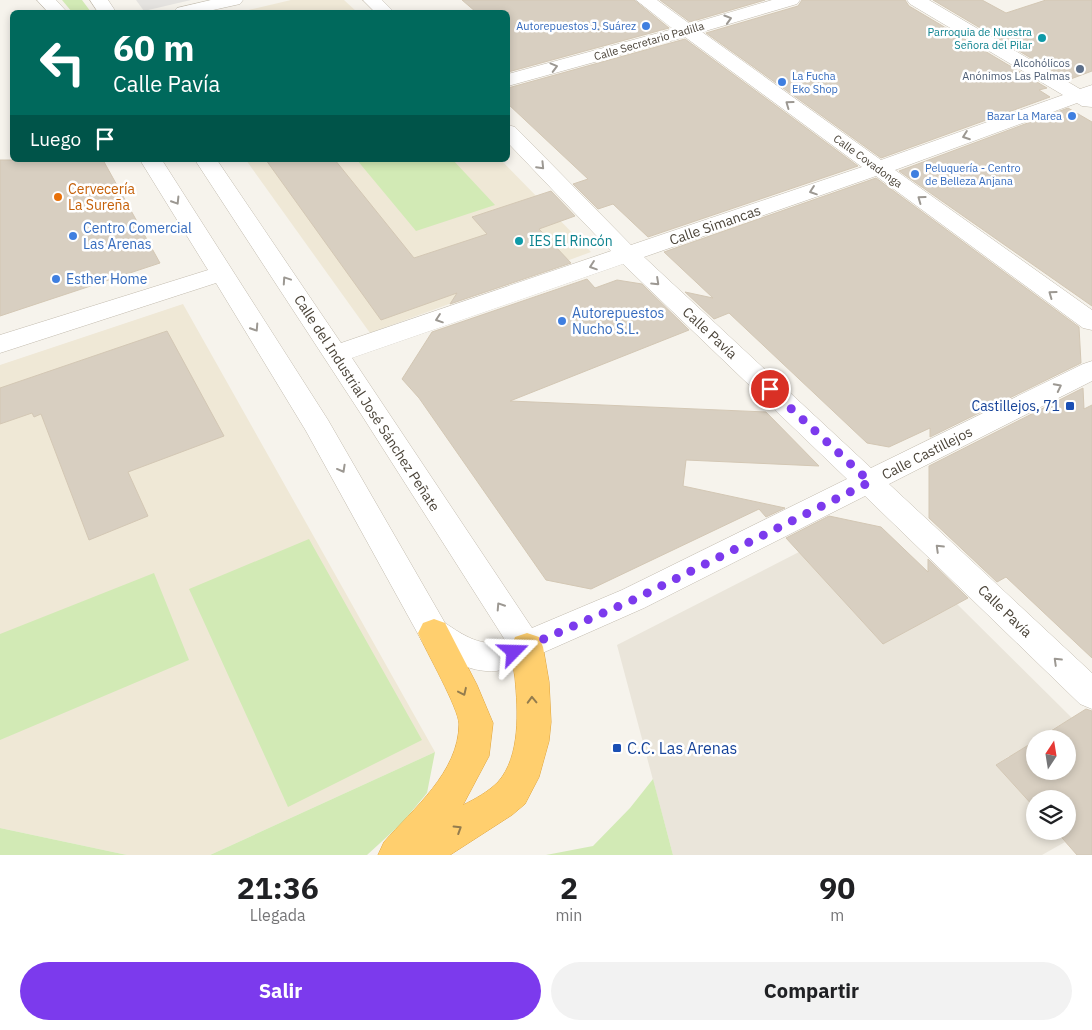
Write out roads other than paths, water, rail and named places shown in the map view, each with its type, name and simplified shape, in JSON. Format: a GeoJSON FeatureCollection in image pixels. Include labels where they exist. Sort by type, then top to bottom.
{"type":"FeatureCollection","features":[{"type":"Feature","properties":{"kind":"highway"},"geometry":{"type":"LineString","coordinates":[[397,855],[453,790],[471,756],[475,732],[476,723],[465,695],[434,633]]}},
{"type":"Feature","properties":{"kind":"highway"},"geometry":{"type":"LineString","coordinates":[[416,855],[491,808],[512,792],[523,775],[530,753],[533,724],[532,675],[527,647]]}},
{"type":"Feature","properties":{"kind":"street"},"geometry":{"type":"LineString","coordinates":[[46,0],[56,10]]}},
{"type":"Feature","properties":{"kind":"street"},"geometry":{"type":"LineString","coordinates":[[191,10],[234,0]]}},
{"type":"Feature","properties":{"kind":"street"},"geometry":{"type":"LineString","coordinates":[[372,0],[383,10]]}},
{"type":"Feature","properties":{"kind":"street","name":"Calle Covadonga"},"geometry":{"type":"LineString","coordinates":[[644,0],[1092,322]]}},
{"type":"Feature","properties":{"kind":"street","name":"Calle Secretario Padilla"},"geometry":{"type":"LineString","coordinates":[[510,79],[687,31],[790,0]]}},
{"type":"Feature","properties":{"kind":"street"},"geometry":{"type":"LineString","coordinates":[[916,0],[1087,97]]}},
{"type":"Feature","properties":{"kind":"street","name":"Calle Simancas"},"geometry":{"type":"LineString","coordinates":[[336,354],[1087,97]]}},
{"type":"Feature","properties":{"kind":"street","name":"Calle Pavía"},"geometry":{"type":"LineString","coordinates":[[510,134],[627,254],[1092,694]]}},
{"type":"Feature","properties":{"kind":"street"},"geometry":{"type":"LineString","coordinates":[[152,162],[220,274],[318,427],[434,633]]}},
{"type":"Feature","properties":{"kind":"street","name":"Calle del Industrial José Sánchez Peñate"},"geometry":{"type":"LineString","coordinates":[[207,162],[336,354],[527,647]]}},
{"type":"Feature","properties":{"kind":"street"},"geometry":{"type":"LineString","coordinates":[[0,344],[220,274]]}},
{"type":"Feature","properties":{"kind":"street","name":"Calle Castillejos"},"geometry":{"type":"LineString","coordinates":[[434,633],[457,650],[478,657],[502,656],[527,647],[633,600],[1092,370]]}},
{"type":"Feature","properties":{"kind":"place","name":"Autorepuestos J. Suárez"},"geometry":{"type":"Point","coordinates":[646,26]}},
{"type":"Feature","properties":{"kind":"place","name":"Parroquia de Nuestra Señora del Pilar"},"geometry":{"type":"Point","coordinates":[1042,38]}},
{"type":"Feature","properties":{"kind":"place","name":"Alcohólicos Anónimos Las Palmas"},"geometry":{"type":"Point","coordinates":[1080,69]}},
{"type":"Feature","properties":{"kind":"place","name":"La Fucha Eko Shop"},"geometry":{"type":"Point","coordinates":[782,82]}},
{"type":"Feature","properties":{"kind":"place","name":"Bazar La Marea"},"geometry":{"type":"Point","coordinates":[1072,116]}},
{"type":"Feature","properties":{"kind":"place","name":"Peluquería - Centro de Belleza Anjana"},"geometry":{"type":"Point","coordinates":[915,174]}},
{"type":"Feature","properties":{"kind":"place","name":"Cervecería La Sureña"},"geometry":{"type":"Point","coordinates":[58,197]}},
{"type":"Feature","properties":{"kind":"place","name":"Centro Comercial Las Arenas"},"geometry":{"type":"Point","coordinates":[73,236]}},
{"type":"Feature","properties":{"kind":"place","name":"IES El Rincón"},"geometry":{"type":"Point","coordinates":[519,241]}},
{"type":"Feature","properties":{"kind":"place","name":"Esther Home"},"geometry":{"type":"Point","coordinates":[56,279]}},
{"type":"Feature","properties":{"kind":"place","name":"Autorepuestos Nucho S.L."},"geometry":{"type":"Point","coordinates":[562,321]}},
{"type":"Feature","properties":{"kind":"place","name":"Castillejos, 71"},"geometry":{"type":"Point","coordinates":[1070,406]}},
{"type":"Feature","properties":{"kind":"place","name":"C.C. Las Arenas"},"geometry":{"type":"Point","coordinates":[617,748]}}]}
